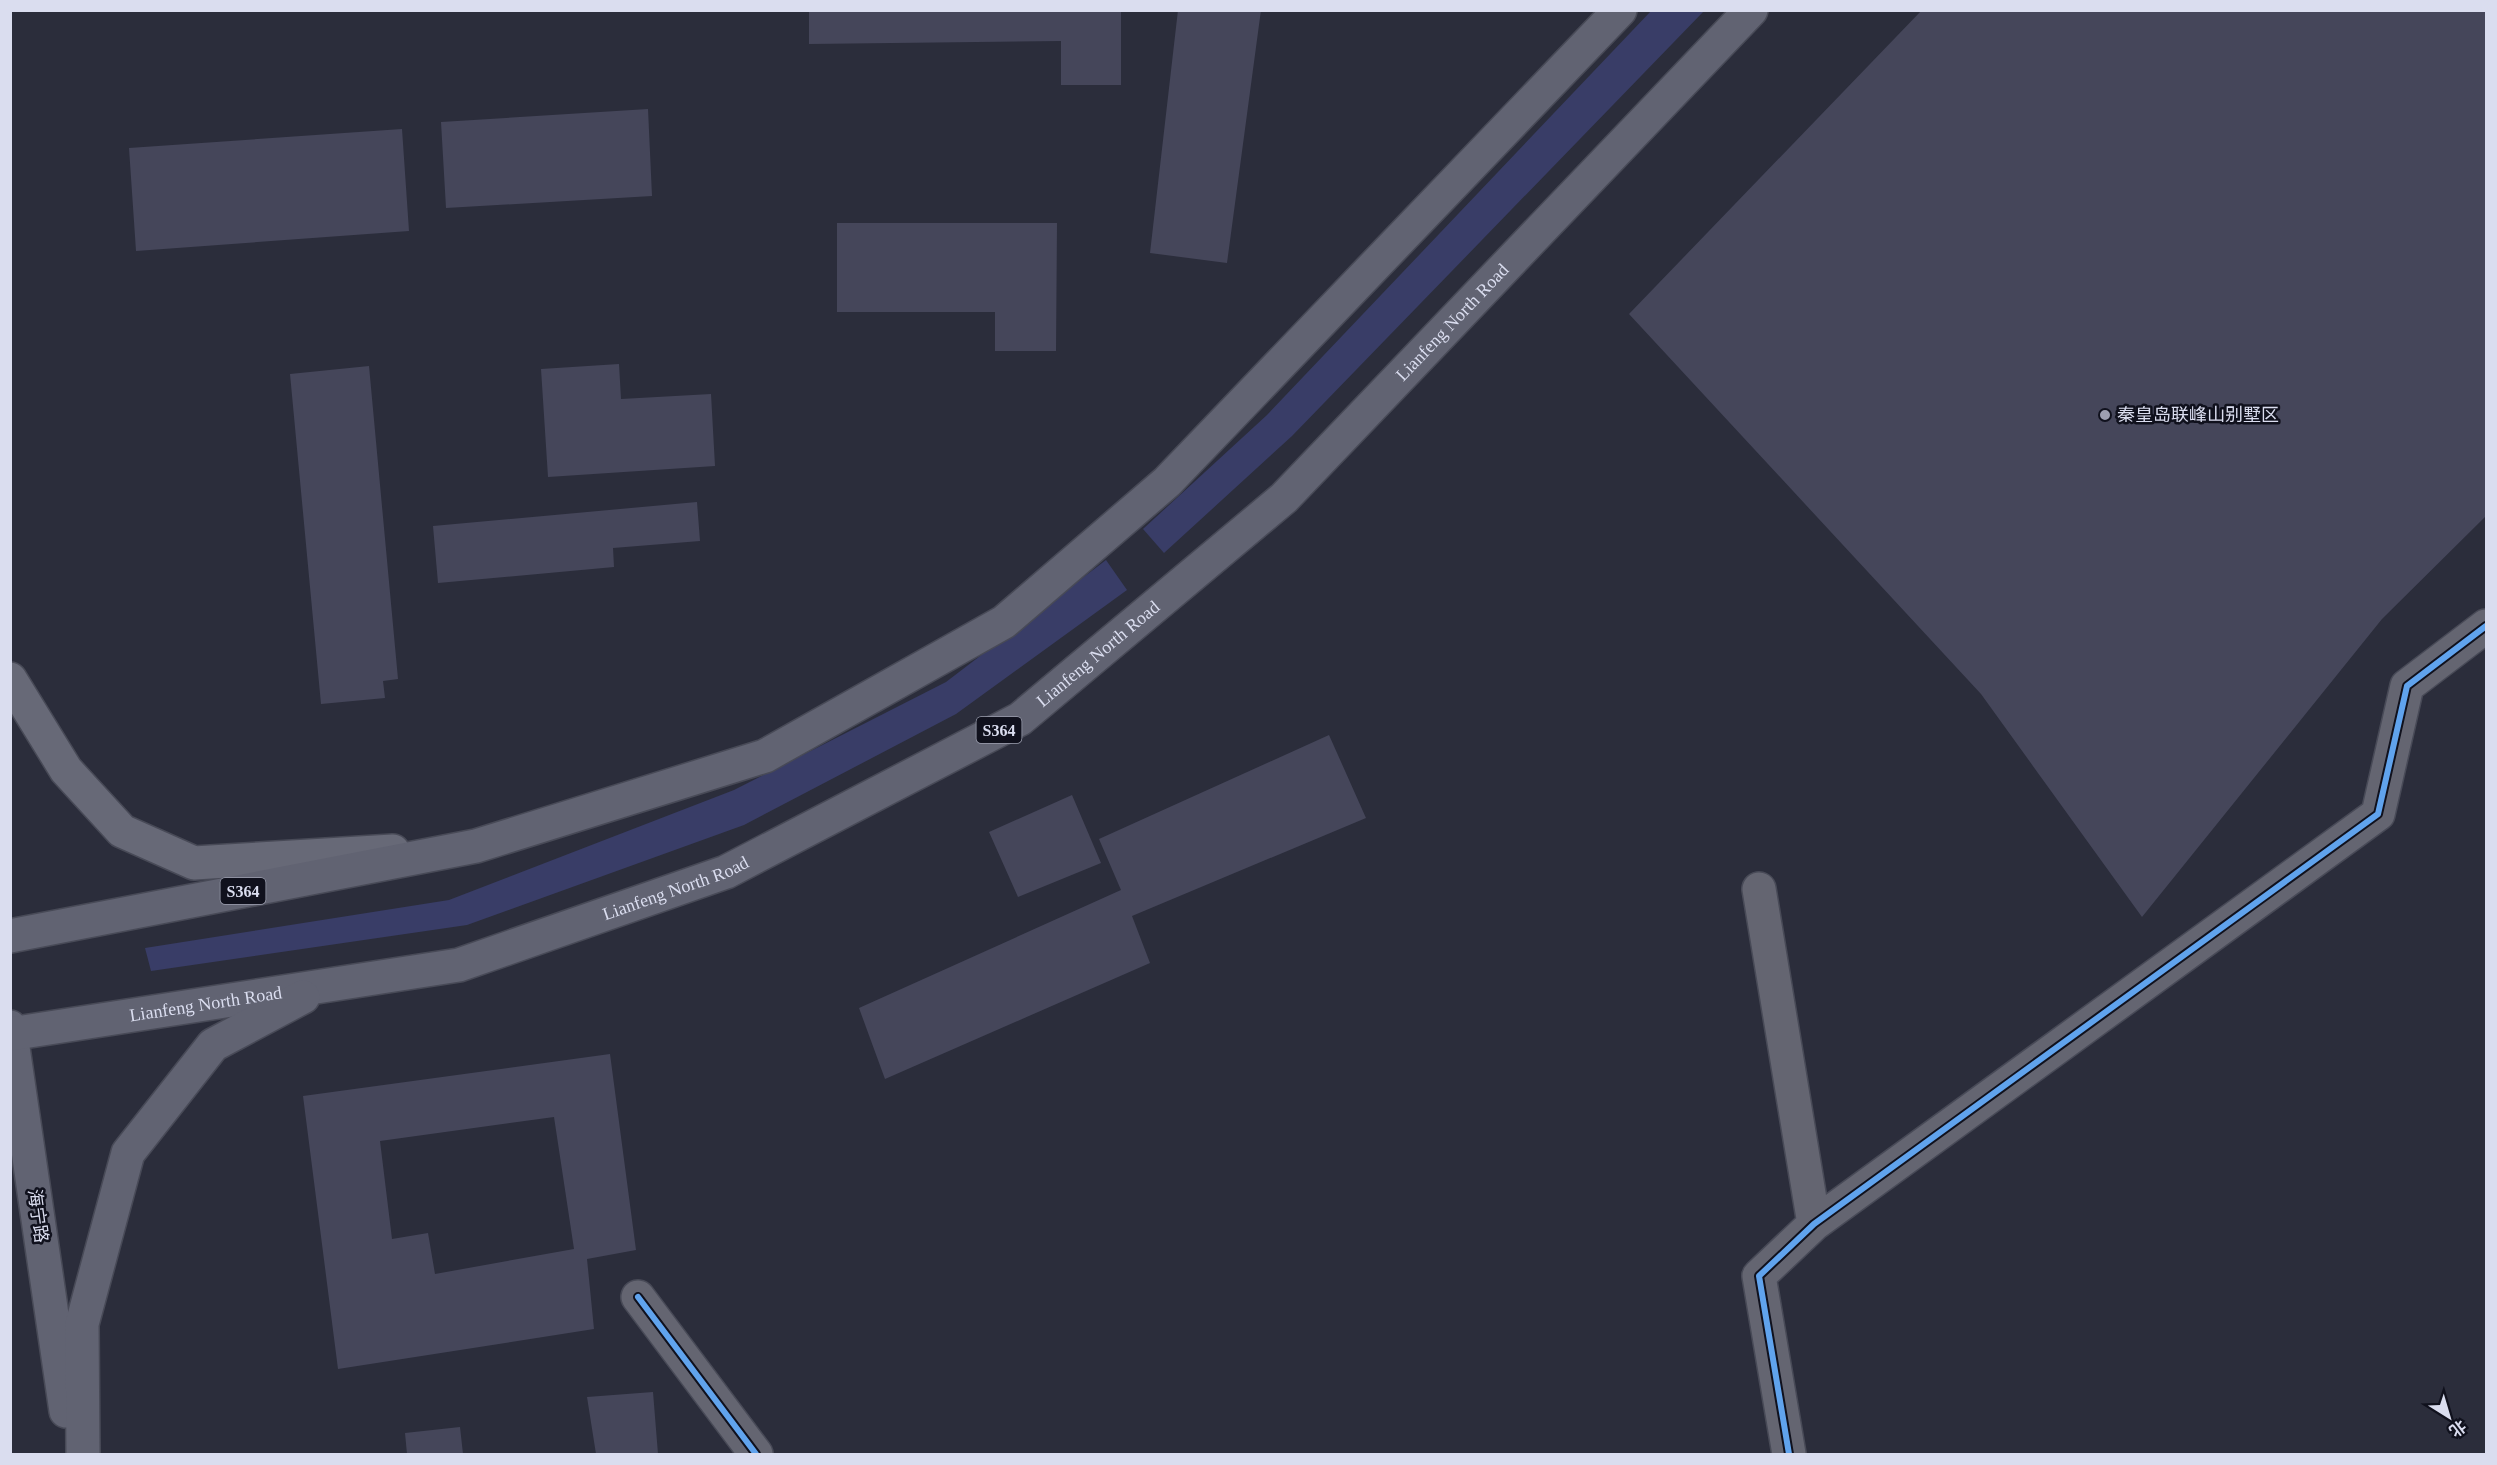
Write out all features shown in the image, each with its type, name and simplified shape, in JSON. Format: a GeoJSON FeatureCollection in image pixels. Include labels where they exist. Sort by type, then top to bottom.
{"type":"FeatureCollection","features":[{"type":"Feature","properties":{"kind":"main road","name":"S364"},"geometry":{"type":"LineString","coordinates":[[10,936],[476,846],[765,756],[1004,622],[1167,482],[1620,10]]}},
{"type":"Feature","properties":{"kind":"main road","name":"Lianfeng North Road"},"geometry":{"type":"LineString","coordinates":[[11,1032],[459,965],[726,872],[1020,719],[1284,498],[1751,10]]}},
{"type":"Feature","properties":{"kind":"main road"},"geometry":{"type":"LineString","coordinates":[[10,679],[66,770],[122,831],[194,863],[476,846]]}},
{"type":"Feature","properties":{"kind":"main road"},"geometry":{"type":"LineString","coordinates":[[83,1455],[82,1324],[128,1153],[213,1045],[311,993],[459,965]]}},
{"type":"Feature","properties":{"kind":"main road"},"geometry":{"type":"LineString","coordinates":[[10,1092],[11,1032]]}},
{"type":"Feature","properties":{"kind":"main road","name":"海宁路"},"geometry":{"type":"LineString","coordinates":[[11,1032],[72,1455]]}},
{"type":"Feature","properties":{"kind":"street"},"geometry":{"type":"LineString","coordinates":[[1789,1455],[1759,1276],[1814,1224],[2378,814],[2407,686],[2487,626]]}},
{"type":"Feature","properties":{"kind":"street"},"geometry":{"type":"LineString","coordinates":[[1759,889],[1814,1224]]}},
{"type":"Feature","properties":{"kind":"street"},"geometry":{"type":"LineString","coordinates":[[638,1297],[756,1455]]}},
{"type":"Feature","properties":{"kind":"shaded area"},"geometry":{"type":"Polygon","coordinates":[[[1651,11],[1704,11],[1292,436],[1164,553],[1143,529],[1267,415],[1651,11]]]}},
{"type":"Feature","properties":{"kind":"shaded area"},"geometry":{"type":"Polygon","coordinates":[[[1106,560],[1127,590],[956,714],[744,825],[467,925],[151,971],[145,948],[449,900],[734,790],[946,682],[1106,560]]]}},
{"type":"Feature","properties":{"kind":"building"},"geometry":{"type":"Polygon","coordinates":[[[809,10],[1121,10],[1121,85],[1061,85],[1061,41],[809,44],[809,10]]]}},
{"type":"Feature","properties":{"kind":"building"},"geometry":{"type":"Polygon","coordinates":[[[1178,10],[1261,10],[1227,263],[1150,253],[1178,10]]]}},
{"type":"Feature","properties":{"kind":"building","name":"秦皇岛联峰山别墅区"},"geometry":{"type":"Polygon","coordinates":[[[1922,10],[2486,10],[2486,516],[2382,619],[2142,917],[1981,694],[1629,314],[1922,10]]]}},
{"type":"Feature","properties":{"kind":"building"},"geometry":{"type":"Polygon","coordinates":[[[648,109],[652,196],[446,208],[441,122],[648,109]]]}},
{"type":"Feature","properties":{"kind":"building"},"geometry":{"type":"Polygon","coordinates":[[[402,129],[409,231],[136,251],[129,148],[402,129]]]}},
{"type":"Feature","properties":{"kind":"building"},"geometry":{"type":"Polygon","coordinates":[[[837,223],[1057,223],[1056,351],[995,351],[995,312],[837,312],[837,223]]]}},
{"type":"Feature","properties":{"kind":"building"},"geometry":{"type":"Polygon","coordinates":[[[619,364],[621,399],[711,394],[715,466],[548,477],[541,369],[619,364]]]}},
{"type":"Feature","properties":{"kind":"building"},"geometry":{"type":"Polygon","coordinates":[[[369,366],[398,679],[383,681],[385,698],[321,704],[290,374],[369,366]]]}},
{"type":"Feature","properties":{"kind":"building"},"geometry":{"type":"Polygon","coordinates":[[[697,502],[700,541],[613,548],[614,567],[438,583],[433,526],[697,502]]]}},
{"type":"Feature","properties":{"kind":"building"},"geometry":{"type":"Polygon","coordinates":[[[1329,735],[1366,818],[1132,916],[1150,963],[885,1079],[859,1008],[1121,890],[1099,839],[1329,735]]]}},
{"type":"Feature","properties":{"kind":"building"},"geometry":{"type":"Polygon","coordinates":[[[1072,795],[1101,863],[1018,897],[989,832],[1072,795]]]}},
{"type":"Feature","properties":{"kind":"building"},"geometry":{"type":"Polygon","coordinates":[[[610,1054],[636,1250],[587,1259],[594,1329],[338,1369],[303,1096],[610,1054]],[[554,1117],[380,1141],[392,1239],[428,1233],[435,1274],[574,1249],[554,1117]]]}},
{"type":"Feature","properties":{"kind":"building"},"geometry":{"type":"Polygon","coordinates":[[[653,1392],[658,1454],[596,1454],[587,1397],[653,1392]]]}},
{"type":"Feature","properties":{"kind":"building"},"geometry":{"type":"Polygon","coordinates":[[[460,1427],[463,1454],[407,1454],[405,1433],[460,1427]]]}},
{"type":"Feature","properties":{"kind":"cycle path"},"geometry":{"type":"LineString","coordinates":[[1789,1454],[1759,1276],[1814,1224],[2378,814],[2407,686],[2486,626]]}},
{"type":"Feature","properties":{"kind":"cycle path"},"geometry":{"type":"LineString","coordinates":[[638,1297],[756,1454]]}},
{"type":"Feature","properties":{"kind":"place","name":"秦皇岛联峰山别墅区"},"geometry":{"type":"Point","coordinates":[2105,415]}}]}
